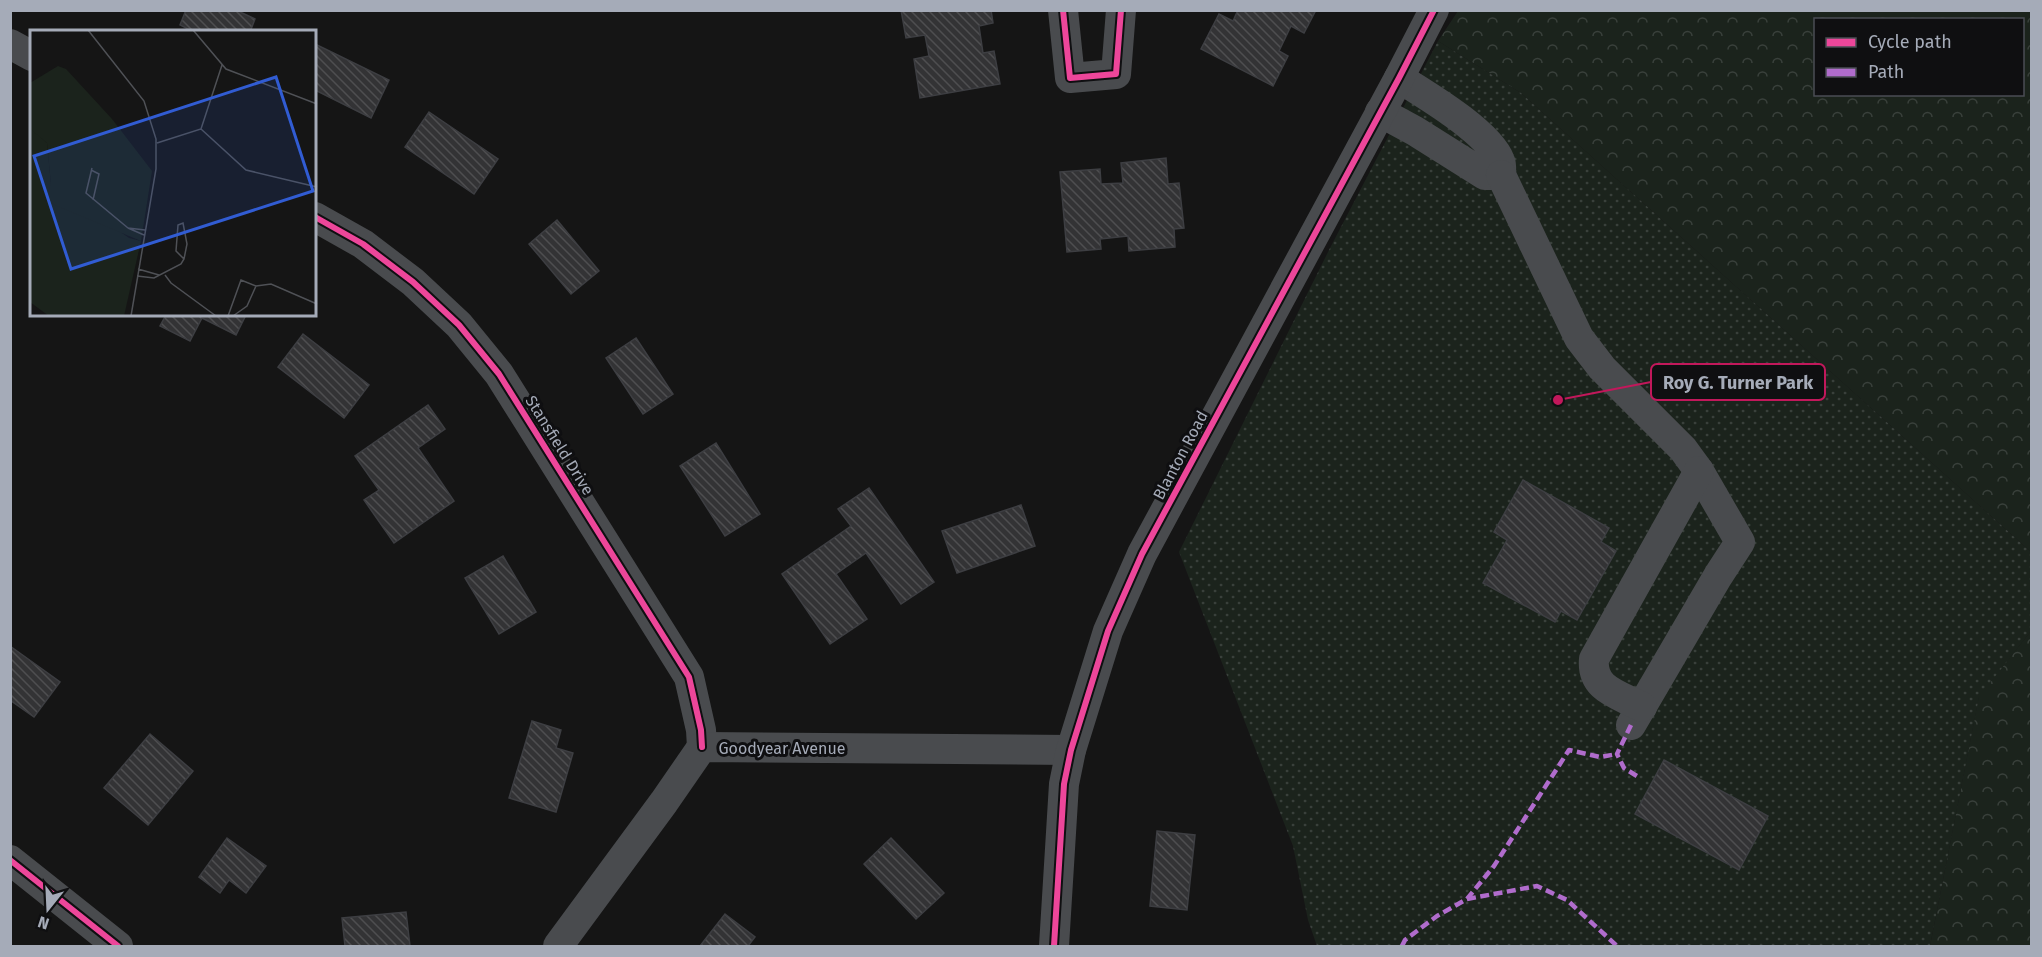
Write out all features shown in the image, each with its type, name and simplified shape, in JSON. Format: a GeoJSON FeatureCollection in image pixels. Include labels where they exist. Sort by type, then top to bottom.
{"type":"FeatureCollection","features":[{"type":"Feature","properties":{"kind":"street"},"geometry":{"type":"LineString","coordinates":[[1063,10],[1070,78],[1116,74],[1121,10]]}},
{"type":"Feature","properties":{"kind":"street","name":"Blanton Road"},"geometry":{"type":"LineString","coordinates":[[1054,946],[1064,784],[1071,750],[1108,631],[1142,554],[1434,10]]}},
{"type":"Feature","properties":{"kind":"street"},"geometry":{"type":"LineString","coordinates":[[10,44],[30,55]]}},
{"type":"Feature","properties":{"kind":"street"},"geometry":{"type":"LineString","coordinates":[[1399,78],[1458,117],[1487,143],[1501,163],[1502,175],[1579,338],[1602,368],[1683,449],[1699,471],[1740,542],[1636,716],[1602,686],[1593,671],[1594,659],[1699,471]]}},
{"type":"Feature","properties":{"kind":"street"},"geometry":{"type":"LineString","coordinates":[[1380,112],[1415,130],[1485,175],[1502,175]]}},
{"type":"Feature","properties":{"kind":"street","name":"Stansfield Drive"},"geometry":{"type":"LineString","coordinates":[[316,218],[363,244],[413,282],[459,326],[499,374],[689,677],[701,730],[702,747]]}},
{"type":"Feature","properties":{"kind":"street","name":"Goodyear Avenue"},"geometry":{"type":"LineString","coordinates":[[558,946],[702,747],[1071,750]]}},
{"type":"Feature","properties":{"kind":"street"},"geometry":{"type":"LineString","coordinates":[[10,860],[118,946]]}},
{"type":"Feature","properties":{"kind":"green space"},"geometry":{"type":"Polygon","coordinates":[[[1458,11],[2031,11],[2031,552],[1521,93],[1438,41],[1458,11]]]}},
{"type":"Feature","properties":{"kind":"green space"},"geometry":{"type":"Polygon","coordinates":[[[1438,41],[1521,93],[2031,552],[2031,631],[1979,697],[1930,946],[1317,946],[1308,920],[1293,846],[1179,552],[1330,248],[1438,41]]]}},
{"type":"Feature","properties":{"kind":"green space"},"geometry":{"type":"Polygon","coordinates":[[[2031,631],[2031,946],[1930,946],[1979,696],[2031,631]]]}},
{"type":"Feature","properties":{"kind":"building"},"geometry":{"type":"Polygon","coordinates":[[[186,10],[236,10],[255,19],[251,30],[190,30],[180,25],[186,10]]]}},
{"type":"Feature","properties":{"kind":"building"},"geometry":{"type":"Polygon","coordinates":[[[901,10],[991,10],[993,23],[979,26],[983,53],[994,51],[1000,84],[920,98],[914,59],[929,56],[925,35],[906,38],[901,10]]]}},
{"type":"Feature","properties":{"kind":"building"},"geometry":{"type":"Polygon","coordinates":[[[1238,10],[1316,10],[1304,33],[1291,26],[1279,51],[1288,56],[1273,86],[1201,49],[1219,14],[1233,21],[1238,10]]]}},
{"type":"Feature","properties":{"kind":"building"},"geometry":{"type":"Polygon","coordinates":[[[316,44],[389,80],[371,118],[316,90],[316,44]]]}},
{"type":"Feature","properties":{"kind":"building"},"geometry":{"type":"Polygon","coordinates":[[[429,112],[498,159],[474,194],[405,147],[429,112]]]}},
{"type":"Feature","properties":{"kind":"building"},"geometry":{"type":"Polygon","coordinates":[[[1166,158],[1168,184],[1179,183],[1184,228],[1174,229],[1175,247],[1129,251],[1128,236],[1100,239],[1101,249],[1067,252],[1060,172],[1100,169],[1101,184],[1123,183],[1121,163],[1166,158]]]}},
{"type":"Feature","properties":{"kind":"building"},"geometry":{"type":"Polygon","coordinates":[[[557,220],[599,271],[571,294],[529,244],[557,220]]]}},
{"type":"Feature","properties":{"kind":"building"},"geometry":{"type":"Polygon","coordinates":[[[165,316],[246,316],[236,335],[202,318],[190,341],[160,326],[165,316]]]}},
{"type":"Feature","properties":{"kind":"building"},"geometry":{"type":"Polygon","coordinates":[[[303,334],[369,385],[344,418],[278,367],[303,334]]]}},
{"type":"Feature","properties":{"kind":"building"},"geometry":{"type":"Polygon","coordinates":[[[636,338],[673,394],[643,414],[606,358],[636,338]]]}},
{"type":"Feature","properties":{"kind":"building"},"geometry":{"type":"Polygon","coordinates":[[[428,405],[445,429],[418,448],[454,501],[394,543],[364,500],[379,490],[355,456],[428,405]]]}},
{"type":"Feature","properties":{"kind":"building"},"geometry":{"type":"Polygon","coordinates":[[[716,443],[760,514],[725,536],[680,466],[716,443]]]}},
{"type":"Feature","properties":{"kind":"building"},"geometry":{"type":"Polygon","coordinates":[[[1523,480],[1609,528],[1601,542],[1616,551],[1577,620],[1561,611],[1555,622],[1483,583],[1507,540],[1494,532],[1523,480]]]}},
{"type":"Feature","properties":{"kind":"building"},"geometry":{"type":"Polygon","coordinates":[[[869,488],[934,582],[901,604],[866,553],[836,574],[867,619],[830,644],[782,574],[851,526],[838,509],[869,488]]]}},
{"type":"Feature","properties":{"kind":"building"},"geometry":{"type":"Polygon","coordinates":[[[1021,505],[1035,546],[957,573],[942,531],[1021,505]]]}},
{"type":"Feature","properties":{"kind":"building"},"geometry":{"type":"Polygon","coordinates":[[[503,556],[536,612],[499,634],[465,578],[503,556]]]}},
{"type":"Feature","properties":{"kind":"building"},"geometry":{"type":"Polygon","coordinates":[[[10,646],[60,682],[34,717],[10,700],[10,646]]]}},
{"type":"Feature","properties":{"kind":"building"},"geometry":{"type":"Polygon","coordinates":[[[532,721],[561,730],[556,748],[573,753],[556,812],[509,798],[532,721]]]}},
{"type":"Feature","properties":{"kind":"building"},"geometry":{"type":"Polygon","coordinates":[[[150,734],[193,771],[148,825],[104,788],[150,734]]]}},
{"type":"Feature","properties":{"kind":"building"},"geometry":{"type":"Polygon","coordinates":[[[1664,760],[1768,816],[1739,870],[1635,814],[1664,760]]]}},
{"type":"Feature","properties":{"kind":"building"},"geometry":{"type":"Polygon","coordinates":[[[1157,831],[1195,835],[1187,910],[1150,906],[1157,831]]]}},
{"type":"Feature","properties":{"kind":"building"},"geometry":{"type":"Polygon","coordinates":[[[227,838],[266,866],[246,893],[229,880],[220,893],[199,877],[227,838]]]}},
{"type":"Feature","properties":{"kind":"building"},"geometry":{"type":"Polygon","coordinates":[[[891,838],[944,893],[916,919],[864,864],[891,838]]]}},
{"type":"Feature","properties":{"kind":"building"},"geometry":{"type":"Polygon","coordinates":[[[406,912],[410,946],[345,946],[342,918],[406,912]]]}},
{"type":"Feature","properties":{"kind":"building"},"geometry":{"type":"Polygon","coordinates":[[[725,914],[755,937],[748,946],[700,946],[725,914]]]}},
{"type":"Feature","properties":{"kind":"marked path"},"geometry":{"type":"LineString","coordinates":[[1631,725],[1617,754],[1624,768],[1640,778]]}},
{"type":"Feature","properties":{"kind":"marked path"},"geometry":{"type":"LineString","coordinates":[[1402,946],[1405,940],[1437,916],[1467,899],[1494,866],[1569,750],[1600,757],[1617,754]]}},
{"type":"Feature","properties":{"kind":"marked path"},"geometry":{"type":"LineString","coordinates":[[1467,899],[1537,886],[1567,900],[1617,946]]}},
{"type":"Feature","properties":{"kind":"cycle path"},"geometry":{"type":"LineString","coordinates":[[1063,10],[1070,78],[1116,74],[1121,10]]}},
{"type":"Feature","properties":{"kind":"cycle path"},"geometry":{"type":"LineString","coordinates":[[1054,946],[1064,784],[1071,750],[1108,631],[1142,554],[1434,10]]}},
{"type":"Feature","properties":{"kind":"cycle path"},"geometry":{"type":"LineString","coordinates":[[316,218],[363,244],[413,282],[459,325],[499,374],[689,677],[701,730],[702,747]]}},
{"type":"Feature","properties":{"kind":"cycle path"},"geometry":{"type":"LineString","coordinates":[[10,860],[118,946]]}},
{"type":"Feature","properties":{"kind":"place","name":"Roy G. Turner Park"},"geometry":{"type":"Point","coordinates":[1558,400]}}]}
